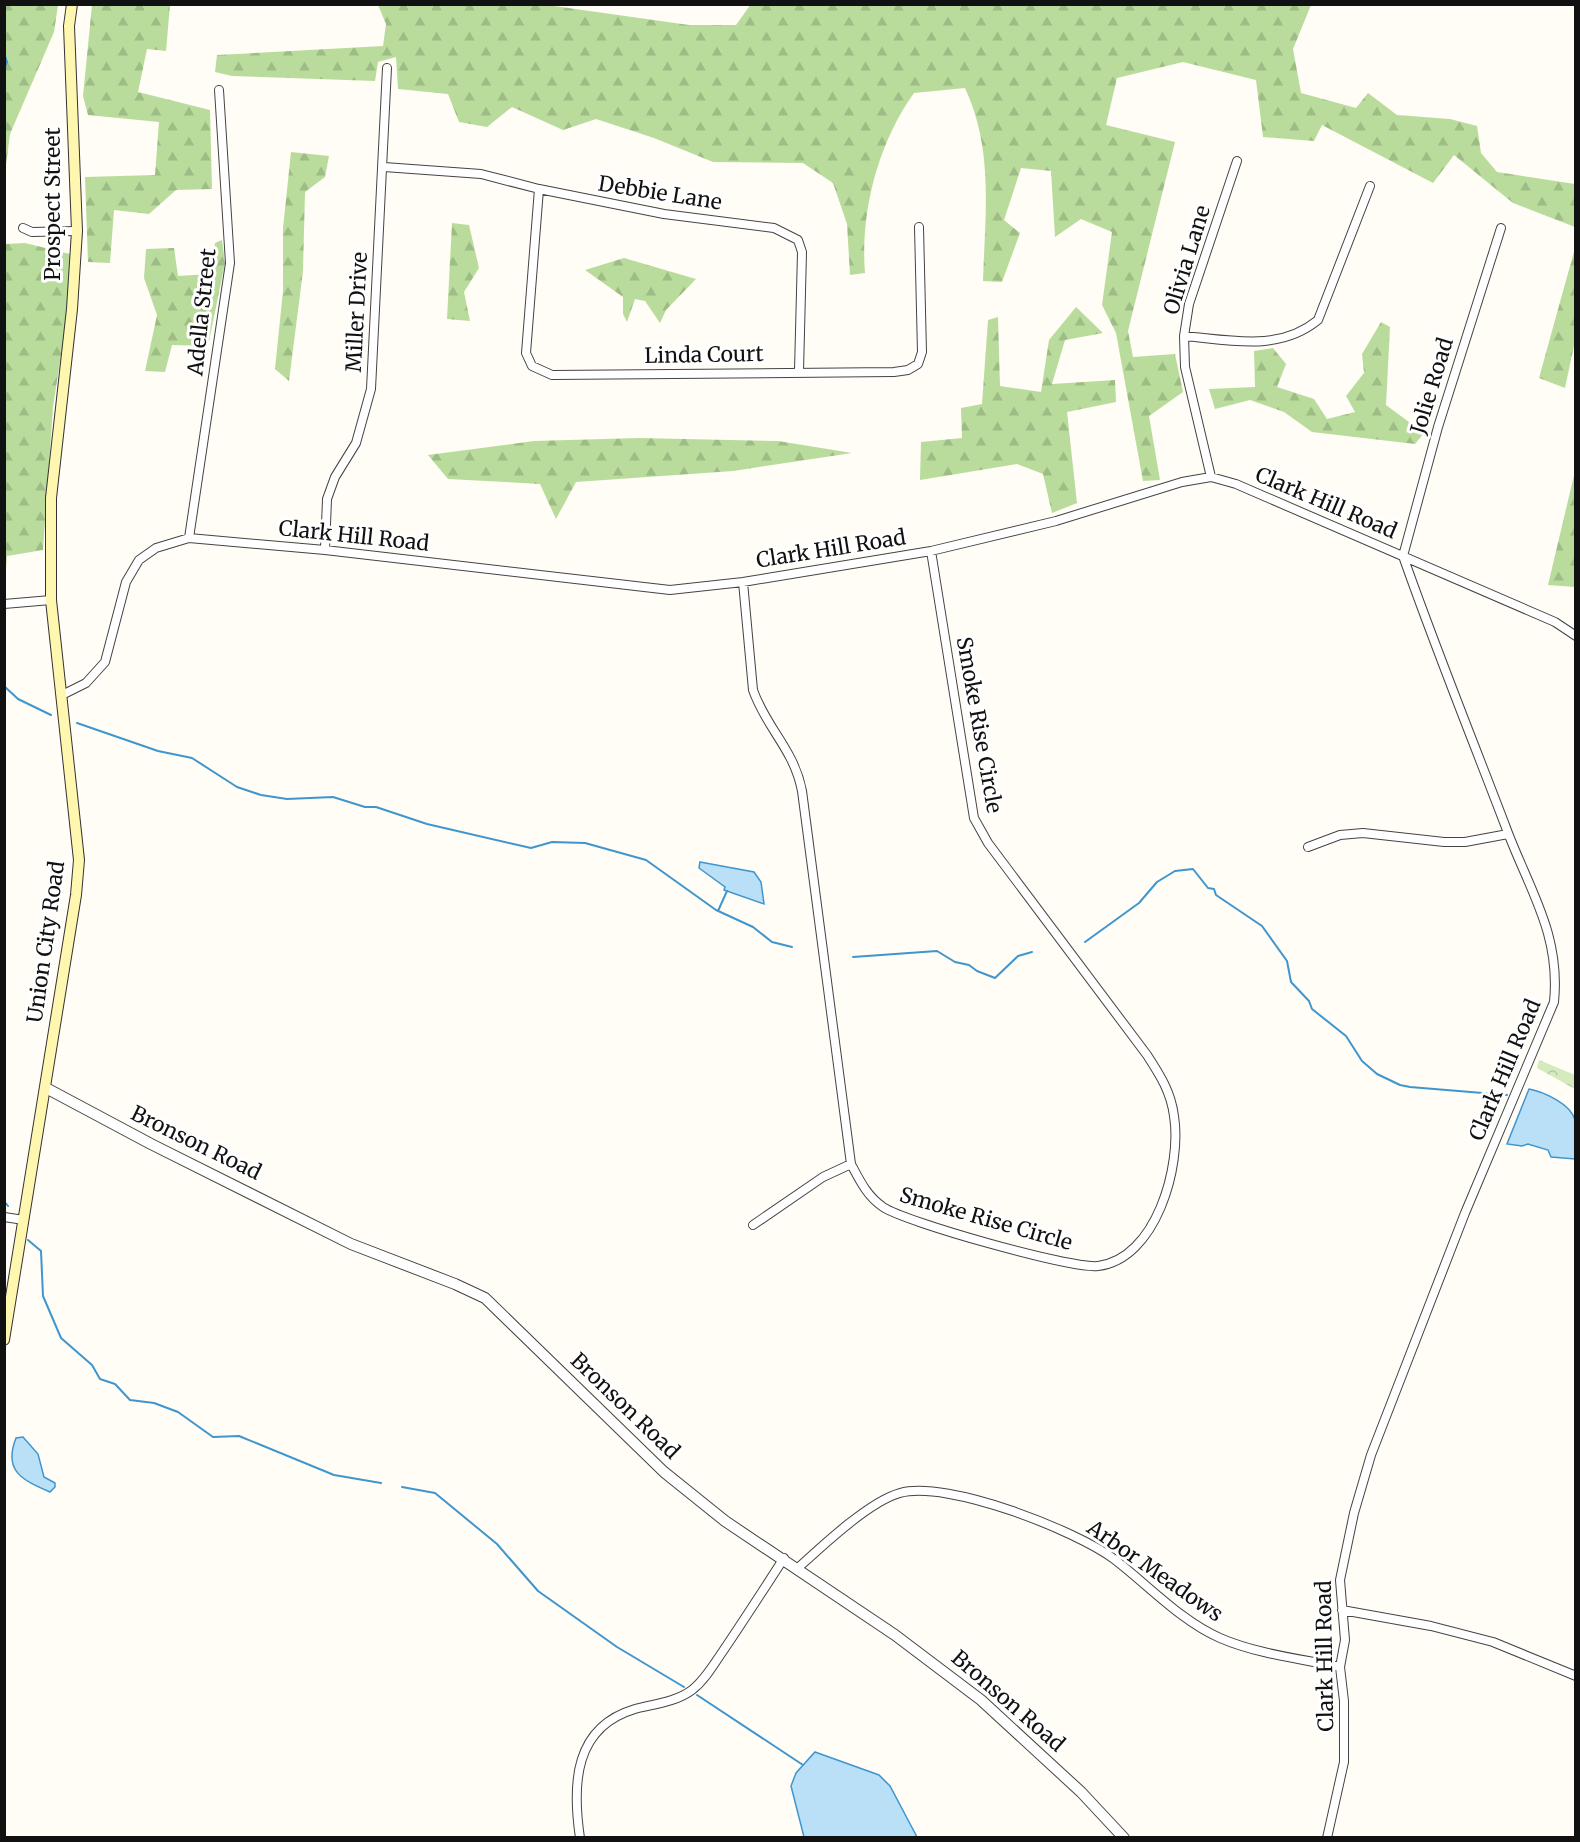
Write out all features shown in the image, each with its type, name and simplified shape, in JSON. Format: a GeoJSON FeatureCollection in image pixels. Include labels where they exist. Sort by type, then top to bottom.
{"type":"FeatureCollection","features":[{"type":"Feature","properties":{"kind":"main road","name":"Prospect Street"},"geometry":{"type":"LineString","coordinates":[[56,439],[72,309],[77,231],[69,26],[72,4]]}},
{"type":"Feature","properties":{"kind":"main road","name":"Union City Road"},"geometry":{"type":"LineString","coordinates":[[4,1340],[46,1088],[79,860],[51,600],[51,498],[56,439]]}},
{"type":"Feature","properties":{"kind":"street","name":"Miller Drive"},"geometry":{"type":"LineString","coordinates":[[326,550],[327,500],[335,477],[356,443],[371,389],[384,167],[387,68]]}},
{"type":"Feature","properties":{"kind":"street","name":"Adella Street"},"geometry":{"type":"LineString","coordinates":[[189,537],[230,263],[219,90]]}},
{"type":"Feature","properties":{"kind":"street","name":"Olivia Lane"},"geometry":{"type":"LineString","coordinates":[[1212,477],[1185,367],[1184,336],[1190,304],[1237,161]]}},
{"type":"Feature","properties":{"kind":"street","name":"Debbie Lane"},"geometry":{"type":"LineString","coordinates":[[384,167],[481,174],[539,189],[664,214],[774,228],[798,240],[802,252],[799,371]]}},
{"type":"Feature","properties":{"kind":"street"},"geometry":{"type":"LineString","coordinates":[[1184,336],[1256,342],[1282,340],[1303,333],[1311,327],[1318,320],[1370,186]]}},
{"type":"Feature","properties":{"kind":"street","name":"Linda Court"},"geometry":{"type":"LineString","coordinates":[[539,189],[526,353],[532,366],[552,375],[799,371],[894,372],[908,370],[918,364],[922,352],[919,227]]}},
{"type":"Feature","properties":{"kind":"street"},"geometry":{"type":"LineString","coordinates":[[23,228],[32,232],[77,231]]}},
{"type":"Feature","properties":{"kind":"street","name":"Jolie Road"},"geometry":{"type":"LineString","coordinates":[[1403,556],[1438,427],[1501,228]]}},
{"type":"Feature","properties":{"kind":"street","name":"Clark Hill Road"},"geometry":{"type":"LineString","coordinates":[[62,695],[86,683],[105,662],[126,582],[139,560],[156,548],[189,537],[326,550],[670,590],[743,582],[931,551],[1056,521],[1182,482],[1212,477],[1236,484],[1403,556],[1508,834],[1551,936],[1557,975],[1554,1002],[1465,1213],[1371,1455],[1344,1550],[1340,1580],[1345,1640],[1340,1667],[1344,1701],[1344,1762],[1327,1838]]}},
{"type":"Feature","properties":{"kind":"street","name":"Smoke Rise Circle"},"geometry":{"type":"LineString","coordinates":[[743,582],[753,690],[758,706],[798,769],[851,1164],[865,1191],[897,1216],[1065,1263],[1098,1266],[1122,1258],[1142,1241],[1162,1205],[1171,1173],[1175,1117],[1167,1085],[988,843],[974,818],[931,551]]}},
{"type":"Feature","properties":{"kind":"street"},"geometry":{"type":"LineString","coordinates":[[1403,556],[1555,622],[1575,636]]}},
{"type":"Feature","properties":{"kind":"street"},"geometry":{"type":"LineString","coordinates":[[4,604],[51,600]]}},
{"type":"Feature","properties":{"kind":"street"},"geometry":{"type":"LineString","coordinates":[[1308,847],[1340,835],[1363,833],[1455,842],[1508,834]]}},
{"type":"Feature","properties":{"kind":"street","name":"Bronson Road"},"geometry":{"type":"LineString","coordinates":[[46,1088],[151,1144],[351,1244],[485,1298],[496,1306],[664,1472],[725,1521],[784,1558],[895,1635],[981,1700],[1081,1792],[1124,1838]]}},
{"type":"Feature","properties":{"kind":"street"},"geometry":{"type":"LineString","coordinates":[[753,1225],[823,1177],[851,1164]]}},
{"type":"Feature","properties":{"kind":"street"},"geometry":{"type":"LineString","coordinates":[[4,1217],[24,1220]]}},
{"type":"Feature","properties":{"kind":"street","name":"Arbor Meadows"},"geometry":{"type":"LineString","coordinates":[[798,1568],[861,1516],[898,1493],[920,1489],[944,1492],[992,1505],[1084,1540],[1112,1558],[1200,1627],[1220,1638],[1340,1667]]}},
{"type":"Feature","properties":{"kind":"street"},"geometry":{"type":"LineString","coordinates":[[580,1838],[577,1789],[580,1762],[598,1730],[615,1716],[671,1700],[692,1690],[706,1676],[784,1558]]}},
{"type":"Feature","properties":{"kind":"street"},"geometry":{"type":"LineString","coordinates":[[1342,1610],[1431,1626],[1481,1639],[1575,1676]]}},
{"type":"Feature","properties":{"kind":"green space"},"geometry":{"type":"Polygon","coordinates":[[[5,4],[58,5],[54,32],[10,134],[5,173],[5,4]]]}},
{"type":"Feature","properties":{"kind":"green space"},"geometry":{"type":"Polygon","coordinates":[[[751,4],[1311,5],[1293,49],[1301,93],[1356,108],[1368,93],[1397,115],[1450,119],[1477,126],[1481,153],[1497,172],[1575,184],[1575,227],[1513,203],[1454,155],[1433,183],[1322,125],[1314,141],[1263,137],[1256,80],[1183,62],[1117,78],[1106,125],[1175,142],[1128,331],[1133,357],[1175,354],[1183,392],[1149,416],[1160,480],[1143,481],[1116,333],[1102,305],[1112,232],[1081,219],[1055,237],[1051,171],[1021,168],[1004,220],[1020,233],[1002,282],[983,281],[986,207],[984,159],[974,112],[965,88],[914,93],[901,113],[881,156],[874,179],[865,226],[865,273],[850,275],[847,224],[833,183],[803,163],[713,162],[654,138],[596,119],[563,130],[512,107],[487,127],[459,122],[448,94],[398,89],[396,57],[378,62],[375,81],[232,76],[215,72],[217,55],[383,46],[386,24],[378,5],[547,5],[689,25],[736,25],[751,4]]]}},
{"type":"Feature","properties":{"kind":"green space"},"geometry":{"type":"Polygon","coordinates":[[[92,5],[170,5],[166,51],[147,49],[138,92],[210,110],[212,189],[176,190],[149,214],[114,210],[110,263],[88,262],[85,177],[155,175],[159,122],[88,115],[83,96],[92,5]]]}},
{"type":"Feature","properties":{"kind":"green space"},"geometry":{"type":"Polygon","coordinates":[[[291,152],[329,156],[325,177],[305,192],[303,271],[289,381],[275,369],[283,291],[283,228],[291,152]]]}},
{"type":"Feature","properties":{"kind":"green space"},"geometry":{"type":"Polygon","coordinates":[[[452,223],[469,225],[479,268],[464,292],[470,321],[447,319],[452,223]]]}},
{"type":"Feature","properties":{"kind":"green space"},"geometry":{"type":"Polygon","coordinates":[[[222,240],[225,263],[208,346],[172,345],[165,372],[145,371],[157,315],[144,278],[146,249],[174,248],[178,276],[210,274],[215,243],[222,240]]]}},
{"type":"Feature","properties":{"kind":"green space"},"geometry":{"type":"Polygon","coordinates":[[[25,243],[70,254],[67,316],[53,407],[43,550],[7,556],[5,582],[5,244],[25,243]]]}},
{"type":"Feature","properties":{"kind":"green space"},"geometry":{"type":"Polygon","coordinates":[[[1575,248],[1575,341],[1565,388],[1539,378],[1575,248]]]}},
{"type":"Feature","properties":{"kind":"green space"},"geometry":{"type":"Polygon","coordinates":[[[624,258],[696,279],[666,310],[660,323],[645,301],[635,299],[627,322],[623,314],[623,297],[585,270],[624,258]]]}},
{"type":"Feature","properties":{"kind":"green space"},"geometry":{"type":"Polygon","coordinates":[[[1076,307],[1103,333],[1065,340],[1052,384],[1115,380],[1116,402],[1067,412],[1077,503],[1052,513],[1043,474],[1017,464],[920,480],[921,442],[962,438],[961,408],[982,404],[988,320],[998,317],[1000,386],[1041,392],[1049,340],[1076,307]]]}},
{"type":"Feature","properties":{"kind":"green space"},"geometry":{"type":"Polygon","coordinates":[[[1381,322],[1390,327],[1386,405],[1424,433],[1415,444],[1312,432],[1284,412],[1250,400],[1215,409],[1209,389],[1255,387],[1254,351],[1273,348],[1286,364],[1277,387],[1314,399],[1327,419],[1355,412],[1346,396],[1364,373],[1362,354],[1381,322]]]}},
{"type":"Feature","properties":{"kind":"green space"},"geometry":{"type":"Polygon","coordinates":[[[639,438],[778,441],[852,453],[733,471],[576,482],[556,519],[540,484],[448,479],[428,455],[534,441],[639,438]]]}},
{"type":"Feature","properties":{"kind":"green space"},"geometry":{"type":"Polygon","coordinates":[[[1575,471],[1575,587],[1548,585],[1575,471]]]}},
{"type":"Feature","properties":{"kind":"green space"},"geometry":{"type":"Polygon","coordinates":[[[1539,1060],[1575,1075],[1575,1089],[1537,1068],[1539,1060]]]}},
{"type":"Feature","properties":{"kind":"water"},"geometry":{"type":"Polygon","coordinates":[[[700,862],[754,872],[761,882],[764,904],[724,890],[725,887],[699,868],[700,862]]]}},
{"type":"Feature","properties":{"kind":"water"},"geometry":{"type":"Polygon","coordinates":[[[1529,1089],[1563,1104],[1572,1114],[1576,1129],[1575,1159],[1551,1157],[1548,1150],[1528,1144],[1522,1146],[1507,1144],[1529,1089]]]}},
{"type":"Feature","properties":{"kind":"water"},"geometry":{"type":"Polygon","coordinates":[[[23,1437],[38,1454],[44,1477],[55,1483],[55,1487],[50,1492],[24,1478],[14,1466],[12,1459],[16,1438],[23,1437]]]}},
{"type":"Feature","properties":{"kind":"water"},"geometry":{"type":"Polygon","coordinates":[[[815,1752],[879,1775],[890,1786],[917,1837],[804,1837],[791,1786],[796,1773],[815,1752]]]}},
{"type":"Feature","properties":{"kind":"waterway"},"geometry":{"type":"LineString","coordinates":[[4,53],[7,62],[4,68]]}},
{"type":"Feature","properties":{"kind":"waterway"},"geometry":{"type":"LineString","coordinates":[[4,686],[18,699],[51,715]]}},
{"type":"Feature","properties":{"kind":"waterway"},"geometry":{"type":"LineString","coordinates":[[77,723],[158,751],[192,758],[237,787],[261,795],[287,799],[333,797],[365,807],[376,807],[427,824],[531,848],[552,842],[585,843],[646,860],[716,910],[753,927],[772,942],[792,947]]}},
{"type":"Feature","properties":{"kind":"waterway"},"geometry":{"type":"LineString","coordinates":[[1085,942],[1139,903],[1157,882],[1175,871],[1193,869],[1208,888],[1214,889],[1216,895],[1262,926],[1287,961],[1291,982],[1309,1001],[1312,1009],[1346,1036],[1362,1061],[1377,1074],[1400,1085],[1410,1087],[1507,1095]]}},
{"type":"Feature","properties":{"kind":"waterway"},"geometry":{"type":"LineString","coordinates":[[718,911],[727,891]]}},
{"type":"Feature","properties":{"kind":"waterway"},"geometry":{"type":"LineString","coordinates":[[853,957],[937,951],[955,962],[969,965],[995,978],[1018,956],[1032,952]]}},
{"type":"Feature","properties":{"kind":"waterway"},"geometry":{"type":"LineString","coordinates":[[4,1201],[8,1206]]}},
{"type":"Feature","properties":{"kind":"waterway"},"geometry":{"type":"LineString","coordinates":[[28,1240],[41,1251],[43,1296],[61,1338],[92,1365],[100,1379],[115,1384],[130,1400],[154,1403],[178,1412],[213,1437],[239,1436],[334,1475],[381,1483]]}},
{"type":"Feature","properties":{"kind":"waterway"},"geometry":{"type":"LineString","coordinates":[[402,1487],[435,1493],[497,1544],[538,1591],[617,1647],[684,1687]]}},
{"type":"Feature","properties":{"kind":"waterway"},"geometry":{"type":"LineString","coordinates":[[697,1695],[803,1765]]}}]}
